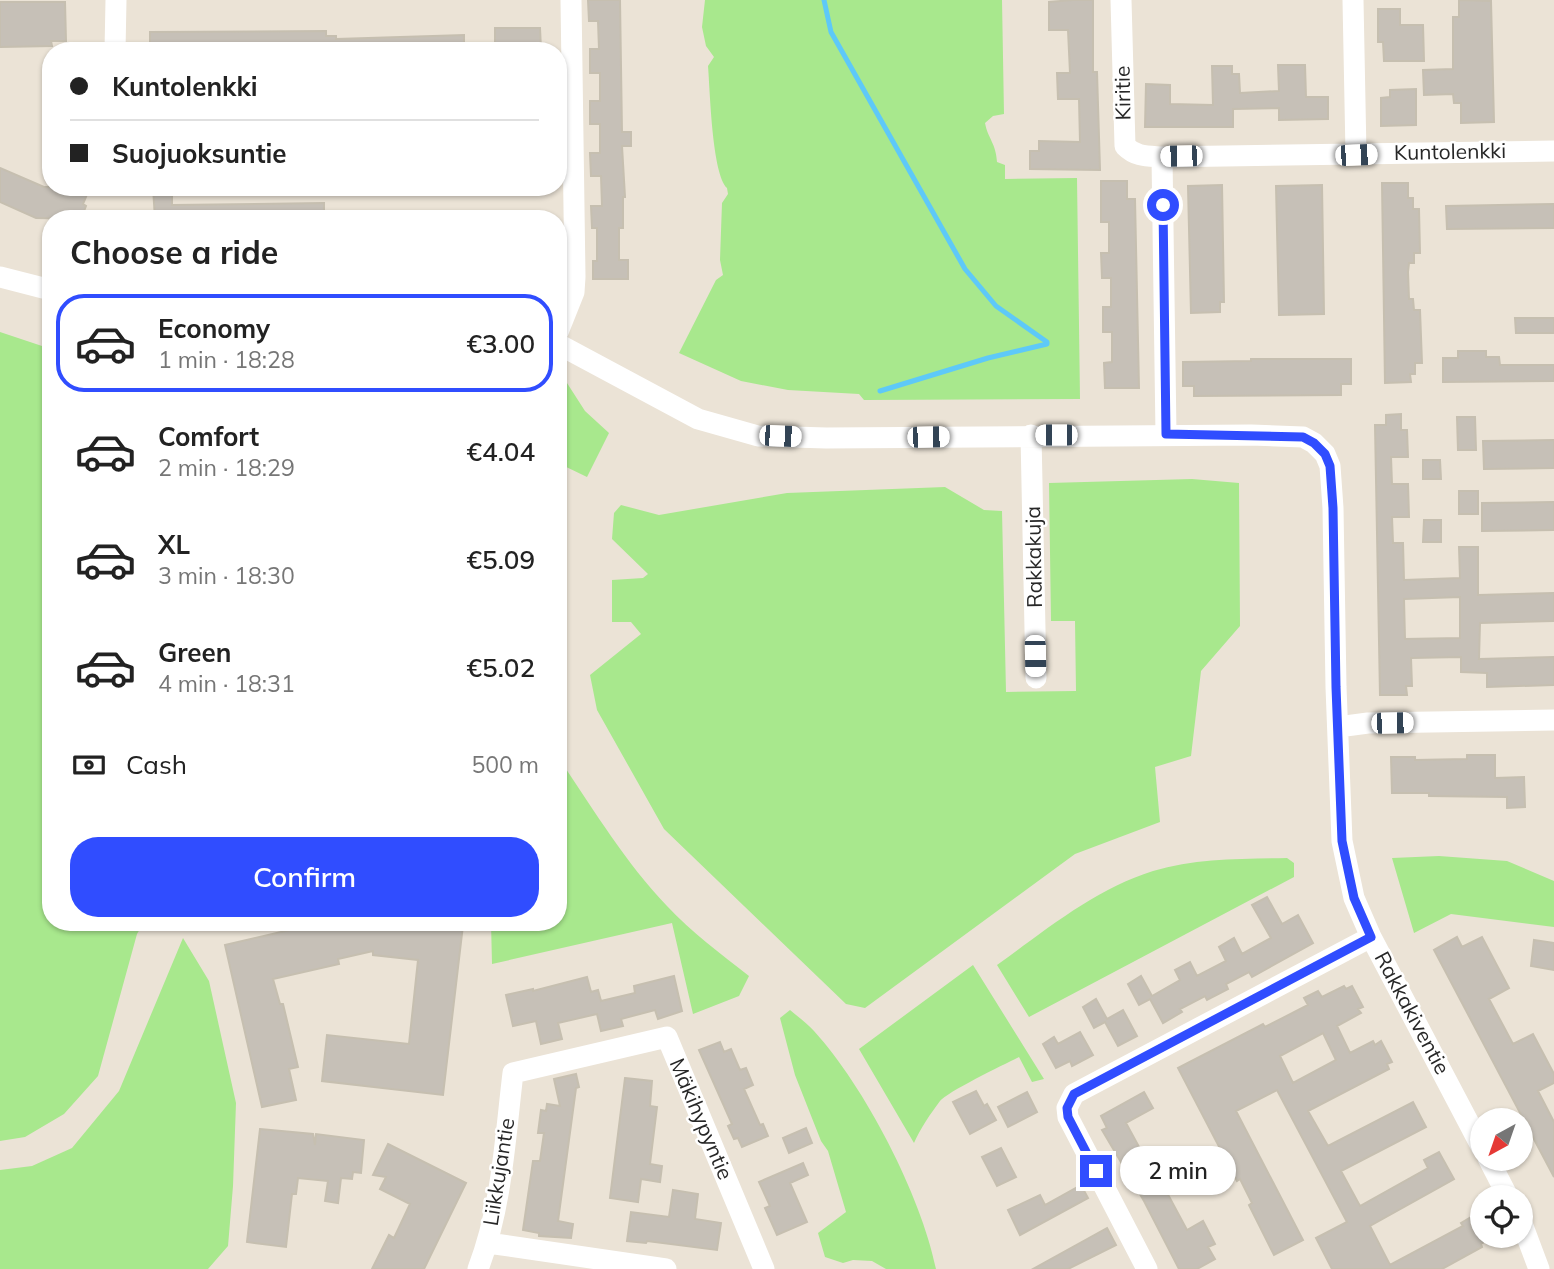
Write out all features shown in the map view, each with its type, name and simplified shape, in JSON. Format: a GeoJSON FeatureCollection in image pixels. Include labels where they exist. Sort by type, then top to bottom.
{"type":"FeatureCollection","features":[{"type":"Feature","properties":{"kind":"street"},"geometry":{"type":"LineString","coordinates":[[115,42],[116,0]]}},
{"type":"Feature","properties":{"kind":"street"},"geometry":{"type":"LineString","coordinates":[[567,310],[574,292],[575,278],[571,0]]}},
{"type":"Feature","properties":{"kind":"street","name":"Kiritie"},"geometry":{"type":"LineString","coordinates":[[1121,0],[1125,146],[1139,156],[1162,157]]}},
{"type":"Feature","properties":{"kind":"street"},"geometry":{"type":"LineString","coordinates":[[1353,0],[1356,155]]}},
{"type":"Feature","properties":{"kind":"street","name":"Kuntolenkki"},"geometry":{"type":"LineString","coordinates":[[1162,157],[1554,151]]}},
{"type":"Feature","properties":{"kind":"street"},"geometry":{"type":"LineString","coordinates":[[1162,157],[1166,434]]}},
{"type":"Feature","properties":{"kind":"street"},"geometry":{"type":"LineString","coordinates":[[0,277],[42,288]]}},
{"type":"Feature","properties":{"kind":"street","name":"Rakkakiventie"},"geometry":{"type":"LineString","coordinates":[[567,349],[698,419],[758,436],[825,438],[1166,434],[1303,437],[1314,443],[1325,454],[1330,466],[1342,841],[1354,898],[1371,937],[1470,1124]]}},
{"type":"Feature","properties":{"kind":"street","name":"Rakkakuja"},"geometry":{"type":"LineString","coordinates":[[1031,436],[1036,678]]}},
{"type":"Feature","properties":{"kind":"street"},"geometry":{"type":"LineString","coordinates":[[1338,727],[1368,723],[1554,720]]}},
{"type":"Feature","properties":{"kind":"street"},"geometry":{"type":"LineString","coordinates":[[1147,1269],[1068,1117],[1067,1108],[1074,1094],[1371,937]]}},
{"type":"Feature","properties":{"kind":"street","name":"Mäkihypyntie"},"geometry":{"type":"LineString","coordinates":[[513,1073],[667,1037],[764,1269]]}},
{"type":"Feature","properties":{"kind":"street","name":"Liikkujantie"},"geometry":{"type":"LineString","coordinates":[[478,1269],[488,1243],[500,1179],[513,1073]]}},
{"type":"Feature","properties":{"kind":"street"},"geometry":{"type":"LineString","coordinates":[[1533,1242],[1543,1260]]}},
{"type":"Feature","properties":{"kind":"street"},"geometry":{"type":"LineString","coordinates":[[488,1243],[666,1269]]}},
{"type":"Feature","properties":{"kind":"green space"},"geometry":{"type":"Polygon","coordinates":[[[705,0],[1002,0],[1004,114],[993,116],[985,123],[997,162],[1005,165],[1005,179],[1077,178],[1080,399],[864,400],[859,394],[788,390],[741,381],[679,353],[716,280],[723,275],[720,260],[722,203],[728,194],[718,166],[713,131],[708,66],[714,57],[706,46],[702,27],[705,0]]]}},
{"type":"Feature","properties":{"kind":"green space"},"geometry":{"type":"Polygon","coordinates":[[[0,332],[42,346],[42,931],[139,931],[98,1076],[64,1114],[25,1137],[0,1141],[0,332]]]}},
{"type":"Feature","properties":{"kind":"green space"},"geometry":{"type":"Polygon","coordinates":[[[567,383],[585,411],[609,433],[587,477],[567,467],[567,383]]]}},
{"type":"Feature","properties":{"kind":"green space"},"geometry":{"type":"Polygon","coordinates":[[[1192,479],[1239,483],[1240,626],[1201,671],[1191,756],[1155,767],[1160,822],[1075,854],[865,1008],[846,1004],[664,829],[597,710],[590,675],[641,634],[631,622],[612,622],[612,580],[643,578],[648,574],[612,539],[614,513],[621,505],[659,515],[787,493],[945,487],[984,510],[1002,511],[1006,692],[1076,691],[1075,621],[1051,621],[1049,483],[1192,479]]]}},
{"type":"Feature","properties":{"kind":"green space"},"geometry":{"type":"Polygon","coordinates":[[[567,770],[652,890],[686,925],[749,976],[739,996],[693,1014],[672,923],[492,964],[491,931],[567,931],[567,770]]]}},
{"type":"Feature","properties":{"kind":"green space"},"geometry":{"type":"Polygon","coordinates":[[[1439,856],[1507,861],[1554,881],[1554,927],[1451,914],[1414,933],[1392,858],[1439,856]]]}},
{"type":"Feature","properties":{"kind":"green space"},"geometry":{"type":"Polygon","coordinates":[[[1287,858],[1294,863],[1294,877],[1029,1017],[997,965],[1091,899],[1153,871],[1219,860],[1287,858]]]}},
{"type":"Feature","properties":{"kind":"green space"},"geometry":{"type":"Polygon","coordinates":[[[183,938],[209,981],[236,1103],[228,1246],[208,1269],[0,1269],[0,1170],[32,1166],[72,1148],[119,1091],[183,938]]]}},
{"type":"Feature","properties":{"kind":"green space"},"geometry":{"type":"Polygon","coordinates":[[[973,965],[1044,1079],[1032,1082],[1019,1057],[940,1101],[914,1143],[859,1049],[973,965]]]}},
{"type":"Feature","properties":{"kind":"green space"},"geometry":{"type":"Polygon","coordinates":[[[790,1010],[811,1028],[833,1054],[871,1111],[889,1143],[918,1208],[936,1269],[886,1269],[872,1261],[853,1260],[843,1263],[825,1257],[818,1233],[846,1212],[828,1151],[821,1141],[795,1075],[780,1018],[790,1010]]]}},
{"type":"Feature","properties":{"kind":"building"},"geometry":{"type":"Polygon","coordinates":[[[588,0],[620,0],[622,132],[631,132],[631,146],[622,146],[625,197],[623,228],[619,228],[619,260],[628,260],[628,279],[593,279],[593,261],[597,261],[597,228],[592,228],[591,206],[602,206],[601,176],[591,176],[590,153],[600,153],[600,124],[590,124],[590,101],[600,101],[600,73],[590,73],[590,49],[599,49],[598,21],[589,21],[588,0]]]}},
{"type":"Feature","properties":{"kind":"building"},"geometry":{"type":"Polygon","coordinates":[[[1093,0],[1093,72],[1097,72],[1100,170],[1030,169],[1030,151],[1039,151],[1039,141],[1080,142],[1079,99],[1058,99],[1057,73],[1070,73],[1068,30],[1049,30],[1049,2],[1093,0]]]}},
{"type":"Feature","properties":{"kind":"building"},"geometry":{"type":"Polygon","coordinates":[[[1459,0],[1491,1],[1494,122],[1461,123],[1461,103],[1454,103],[1453,94],[1424,95],[1423,70],[1453,69],[1453,17],[1459,17],[1459,0]]]}},
{"type":"Feature","properties":{"kind":"building"},"geometry":{"type":"Polygon","coordinates":[[[0,2],[65,2],[66,41],[42,42],[42,46],[0,47],[0,2]]]}},
{"type":"Feature","properties":{"kind":"building"},"geometry":{"type":"Polygon","coordinates":[[[1378,9],[1400,9],[1400,25],[1423,25],[1424,61],[1384,61],[1383,42],[1378,42],[1378,9]]]}},
{"type":"Feature","properties":{"kind":"building"},"geometry":{"type":"Polygon","coordinates":[[[495,28],[540,28],[541,42],[495,42],[495,28]]]}},
{"type":"Feature","properties":{"kind":"building"},"geometry":{"type":"Polygon","coordinates":[[[326,31],[326,36],[336,36],[336,39],[464,35],[464,42],[150,42],[150,32],[326,31]]]}},
{"type":"Feature","properties":{"kind":"building"},"geometry":{"type":"Polygon","coordinates":[[[1278,65],[1305,65],[1306,97],[1328,97],[1328,119],[1279,120],[1279,108],[1233,109],[1233,127],[1145,127],[1146,84],[1170,85],[1170,104],[1213,105],[1212,66],[1232,66],[1232,74],[1239,74],[1240,93],[1279,91],[1278,65]]]}},
{"type":"Feature","properties":{"kind":"building"},"geometry":{"type":"Polygon","coordinates":[[[1416,89],[1416,125],[1381,126],[1381,98],[1390,97],[1390,90],[1416,89]]]}},
{"type":"Feature","properties":{"kind":"building"},"geometry":{"type":"Polygon","coordinates":[[[0,168],[42,186],[42,196],[86,196],[83,204],[86,206],[84,210],[42,210],[42,218],[0,202],[0,168]]]}},
{"type":"Feature","properties":{"kind":"building"},"geometry":{"type":"Polygon","coordinates":[[[1101,181],[1127,181],[1127,199],[1135,199],[1139,388],[1105,388],[1104,363],[1112,362],[1112,332],[1103,332],[1103,307],[1111,307],[1111,278],[1102,278],[1101,253],[1109,253],[1109,222],[1101,222],[1101,181]]]}},
{"type":"Feature","properties":{"kind":"building"},"geometry":{"type":"Polygon","coordinates":[[[1382,183],[1408,183],[1408,198],[1413,198],[1413,209],[1419,209],[1420,253],[1414,253],[1414,263],[1409,263],[1408,272],[1409,299],[1413,299],[1414,310],[1420,310],[1422,363],[1415,363],[1415,374],[1410,374],[1411,382],[1385,383],[1382,183]]]}},
{"type":"Feature","properties":{"kind":"building"},"geometry":{"type":"Polygon","coordinates":[[[1222,185],[1224,302],[1220,302],[1220,312],[1191,313],[1188,186],[1222,185]]]}},
{"type":"Feature","properties":{"kind":"building"},"geometry":{"type":"Polygon","coordinates":[[[1322,185],[1324,314],[1279,315],[1276,186],[1322,185]]]}},
{"type":"Feature","properties":{"kind":"building"},"geometry":{"type":"Polygon","coordinates":[[[154,196],[172,196],[172,205],[324,203],[324,210],[154,210],[154,196]]]}},
{"type":"Feature","properties":{"kind":"building"},"geometry":{"type":"Polygon","coordinates":[[[1554,204],[1554,228],[1447,229],[1446,206],[1554,204]]]}},
{"type":"Feature","properties":{"kind":"building"},"geometry":{"type":"Polygon","coordinates":[[[1515,318],[1554,318],[1554,333],[1516,333],[1515,318]]]}},
{"type":"Feature","properties":{"kind":"building"},"geometry":{"type":"Polygon","coordinates":[[[1458,351],[1486,351],[1486,357],[1499,357],[1500,365],[1554,365],[1554,381],[1443,382],[1443,358],[1458,358],[1458,351]]]}},
{"type":"Feature","properties":{"kind":"building"},"geometry":{"type":"Polygon","coordinates":[[[1351,359],[1351,384],[1341,384],[1341,395],[1194,396],[1194,386],[1183,386],[1183,362],[1351,359]]]}},
{"type":"Feature","properties":{"kind":"building"},"geometry":{"type":"Polygon","coordinates":[[[1401,414],[1401,430],[1407,430],[1408,457],[1391,457],[1392,484],[1408,484],[1409,517],[1392,517],[1393,543],[1403,543],[1404,580],[1460,578],[1459,547],[1478,547],[1478,595],[1554,593],[1554,621],[1480,623],[1479,659],[1554,657],[1554,685],[1487,687],[1487,673],[1461,672],[1461,657],[1411,658],[1412,686],[1406,686],[1407,695],[1380,695],[1375,425],[1386,425],[1386,415],[1401,414]],[[1460,597],[1404,599],[1405,639],[1460,638],[1460,597]]]}},
{"type":"Feature","properties":{"kind":"building"},"geometry":{"type":"Polygon","coordinates":[[[1457,417],[1475,417],[1476,450],[1458,450],[1457,417]]]}},
{"type":"Feature","properties":{"kind":"building"},"geometry":{"type":"Polygon","coordinates":[[[1554,440],[1554,468],[1484,469],[1483,441],[1554,440]]]}},
{"type":"Feature","properties":{"kind":"building"},"geometry":{"type":"Polygon","coordinates":[[[1423,460],[1440,460],[1441,479],[1423,479],[1423,460]]]}},
{"type":"Feature","properties":{"kind":"building"},"geometry":{"type":"Polygon","coordinates":[[[1459,491],[1478,491],[1478,514],[1459,514],[1459,491]]]}},
{"type":"Feature","properties":{"kind":"building"},"geometry":{"type":"Polygon","coordinates":[[[1554,502],[1554,530],[1482,531],[1482,503],[1554,502]]]}},
{"type":"Feature","properties":{"kind":"building"},"geometry":{"type":"Polygon","coordinates":[[[1424,520],[1441,520],[1441,542],[1423,542],[1424,520]]]}},
{"type":"Feature","properties":{"kind":"building"},"geometry":{"type":"Polygon","coordinates":[[[1467,755],[1495,755],[1495,778],[1524,777],[1525,807],[1507,808],[1507,797],[1392,793],[1391,757],[1415,757],[1415,760],[1467,759],[1467,755]]]}},
{"type":"Feature","properties":{"kind":"building"},"geometry":{"type":"Polygon","coordinates":[[[1267,897],[1282,924],[1298,915],[1313,943],[1252,977],[1249,972],[1226,984],[1228,989],[1207,1000],[1205,996],[1180,1009],[1182,1012],[1163,1023],[1150,999],[1139,1005],[1128,984],[1141,976],[1152,996],[1180,980],[1175,970],[1190,962],[1197,976],[1226,961],[1219,947],[1234,938],[1242,954],[1271,938],[1252,905],[1267,897]]]}},
{"type":"Feature","properties":{"kind":"building"},"geometry":{"type":"Polygon","coordinates":[[[285,931],[462,931],[443,1095],[322,1081],[327,1035],[409,1044],[418,960],[373,955],[373,951],[338,959],[339,964],[273,979],[280,1004],[283,1004],[298,1067],[289,1069],[296,1100],[262,1107],[225,945],[285,931]]]}},
{"type":"Feature","properties":{"kind":"building"},"geometry":{"type":"Polygon","coordinates":[[[1457,937],[1462,947],[1482,937],[1509,988],[1489,999],[1513,1044],[1533,1034],[1554,1074],[1554,1083],[1538,1091],[1554,1122],[1554,1177],[1533,1137],[1533,1108],[1518,1108],[1434,950],[1457,937]]]}},
{"type":"Feature","properties":{"kind":"building"},"geometry":{"type":"Polygon","coordinates":[[[1534,940],[1554,943],[1554,970],[1531,966],[1534,940]]]}},
{"type":"Feature","properties":{"kind":"building"},"geometry":{"type":"Polygon","coordinates":[[[674,976],[682,1011],[658,1019],[655,1010],[621,1019],[623,1026],[601,1031],[597,1014],[558,1023],[562,1039],[541,1044],[536,1021],[513,1026],[506,995],[587,977],[591,992],[598,990],[601,1001],[635,993],[634,986],[674,976]]]}},
{"type":"Feature","properties":{"kind":"building"},"geometry":{"type":"Polygon","coordinates":[[[1344,986],[1346,989],[1352,986],[1363,1007],[1358,1009],[1361,1013],[1337,1026],[1350,1053],[1373,1041],[1375,1045],[1381,1041],[1392,1062],[1387,1064],[1389,1069],[1308,1111],[1328,1146],[1413,1102],[1426,1127],[1341,1171],[1360,1206],[1428,1168],[1424,1160],[1439,1152],[1454,1179],[1370,1226],[1390,1265],[1463,1226],[1461,1223],[1470,1218],[1470,1248],[1480,1248],[1442,1269],[1332,1269],[1316,1238],[1347,1222],[1277,1090],[1236,1111],[1303,1240],[1274,1255],[1249,1205],[1252,1203],[1240,1179],[1237,1181],[1178,1068],[1263,1024],[1265,1027],[1308,1005],[1304,998],[1318,991],[1322,997],[1344,986]],[[1323,1033],[1280,1056],[1293,1083],[1336,1060],[1323,1033]]]}},
{"type":"Feature","properties":{"kind":"building"},"geometry":{"type":"Polygon","coordinates":[[[1096,999],[1107,1019],[1123,1010],[1137,1036],[1118,1046],[1105,1022],[1094,1028],[1083,1007],[1096,999]]]}},
{"type":"Feature","properties":{"kind":"building"},"geometry":{"type":"Polygon","coordinates":[[[1080,1032],[1093,1055],[1072,1066],[1070,1061],[1056,1068],[1043,1044],[1054,1037],[1058,1044],[1080,1032]]]}},
{"type":"Feature","properties":{"kind":"building"},"geometry":{"type":"Polygon","coordinates":[[[720,1042],[724,1052],[731,1049],[740,1070],[746,1068],[753,1085],[744,1089],[760,1125],[763,1124],[768,1136],[742,1147],[738,1138],[734,1139],[728,1126],[732,1124],[699,1050],[720,1042]]]}},
{"type":"Feature","properties":{"kind":"building"},"geometry":{"type":"Polygon","coordinates":[[[576,1074],[579,1087],[576,1088],[558,1221],[573,1224],[571,1238],[539,1236],[539,1233],[523,1230],[533,1161],[540,1161],[544,1133],[538,1133],[541,1110],[546,1111],[547,1104],[560,1106],[554,1079],[576,1074]]]}},
{"type":"Feature","properties":{"kind":"building"},"geometry":{"type":"Polygon","coordinates":[[[625,1078],[652,1081],[650,1106],[657,1107],[650,1164],[662,1166],[660,1182],[641,1179],[638,1202],[610,1198],[625,1078]]]}},
{"type":"Feature","properties":{"kind":"building"},"geometry":{"type":"Polygon","coordinates":[[[976,1091],[996,1120],[970,1134],[953,1102],[976,1091]]]}},
{"type":"Feature","properties":{"kind":"building"},"geometry":{"type":"Polygon","coordinates":[[[1027,1092],[1037,1112],[1008,1127],[998,1107],[1027,1092]]]}},
{"type":"Feature","properties":{"kind":"building"},"geometry":{"type":"Polygon","coordinates":[[[1144,1092],[1153,1108],[1126,1123],[1151,1169],[1172,1158],[1183,1180],[1165,1189],[1187,1230],[1203,1221],[1215,1244],[1208,1247],[1215,1259],[1197,1269],[1179,1269],[1144,1201],[1102,1130],[1107,1128],[1101,1116],[1144,1092]]]}},
{"type":"Feature","properties":{"kind":"building"},"geometry":{"type":"Polygon","coordinates":[[[806,1128],[812,1143],[789,1153],[783,1138],[806,1128]]]}},
{"type":"Feature","properties":{"kind":"building"},"geometry":{"type":"Polygon","coordinates":[[[260,1129],[313,1134],[315,1145],[316,1134],[364,1140],[361,1173],[353,1172],[352,1179],[341,1178],[338,1203],[325,1201],[328,1181],[298,1178],[296,1194],[292,1194],[286,1247],[247,1242],[260,1129]]]}},
{"type":"Feature","properties":{"kind":"building"},"geometry":{"type":"Polygon","coordinates":[[[388,1144],[466,1183],[424,1269],[372,1269],[389,1235],[394,1238],[410,1204],[380,1189],[386,1177],[373,1175],[388,1144]]]}},
{"type":"Feature","properties":{"kind":"building"},"geometry":{"type":"Polygon","coordinates":[[[1001,1148],[1016,1177],[997,1186],[982,1157],[1001,1148]]]}},
{"type":"Feature","properties":{"kind":"building"},"geometry":{"type":"Polygon","coordinates":[[[803,1163],[808,1175],[790,1183],[807,1222],[777,1235],[765,1208],[770,1206],[759,1182],[803,1163]]]}},
{"type":"Feature","properties":{"kind":"building"},"geometry":{"type":"Polygon","coordinates":[[[1081,1185],[1088,1198],[1020,1235],[1008,1210],[1040,1195],[1045,1205],[1081,1185]]]}},
{"type":"Feature","properties":{"kind":"building"},"geometry":{"type":"Polygon","coordinates":[[[673,1190],[698,1194],[695,1219],[721,1223],[717,1250],[627,1241],[631,1212],[669,1217],[673,1190]]]}},
{"type":"Feature","properties":{"kind":"building"},"geometry":{"type":"Polygon","coordinates":[[[1107,1228],[1116,1245],[1068,1269],[1033,1269],[1107,1228]]]}},
{"type":"Feature","properties":{"kind":"waterway"},"geometry":{"type":"LineString","coordinates":[[824,0],[831,32],[965,269],[996,306],[1047,342],[880,391]]}},
{"type":"Feature","properties":{"kind":"route"},"geometry":{"type":"LineString","coordinates":[[1096,1171],[1068,1117],[1067,1108],[1074,1094],[1371,937],[1354,898],[1342,841],[1330,466],[1325,454],[1303,437],[1166,434],[1163,205]]}}]}
